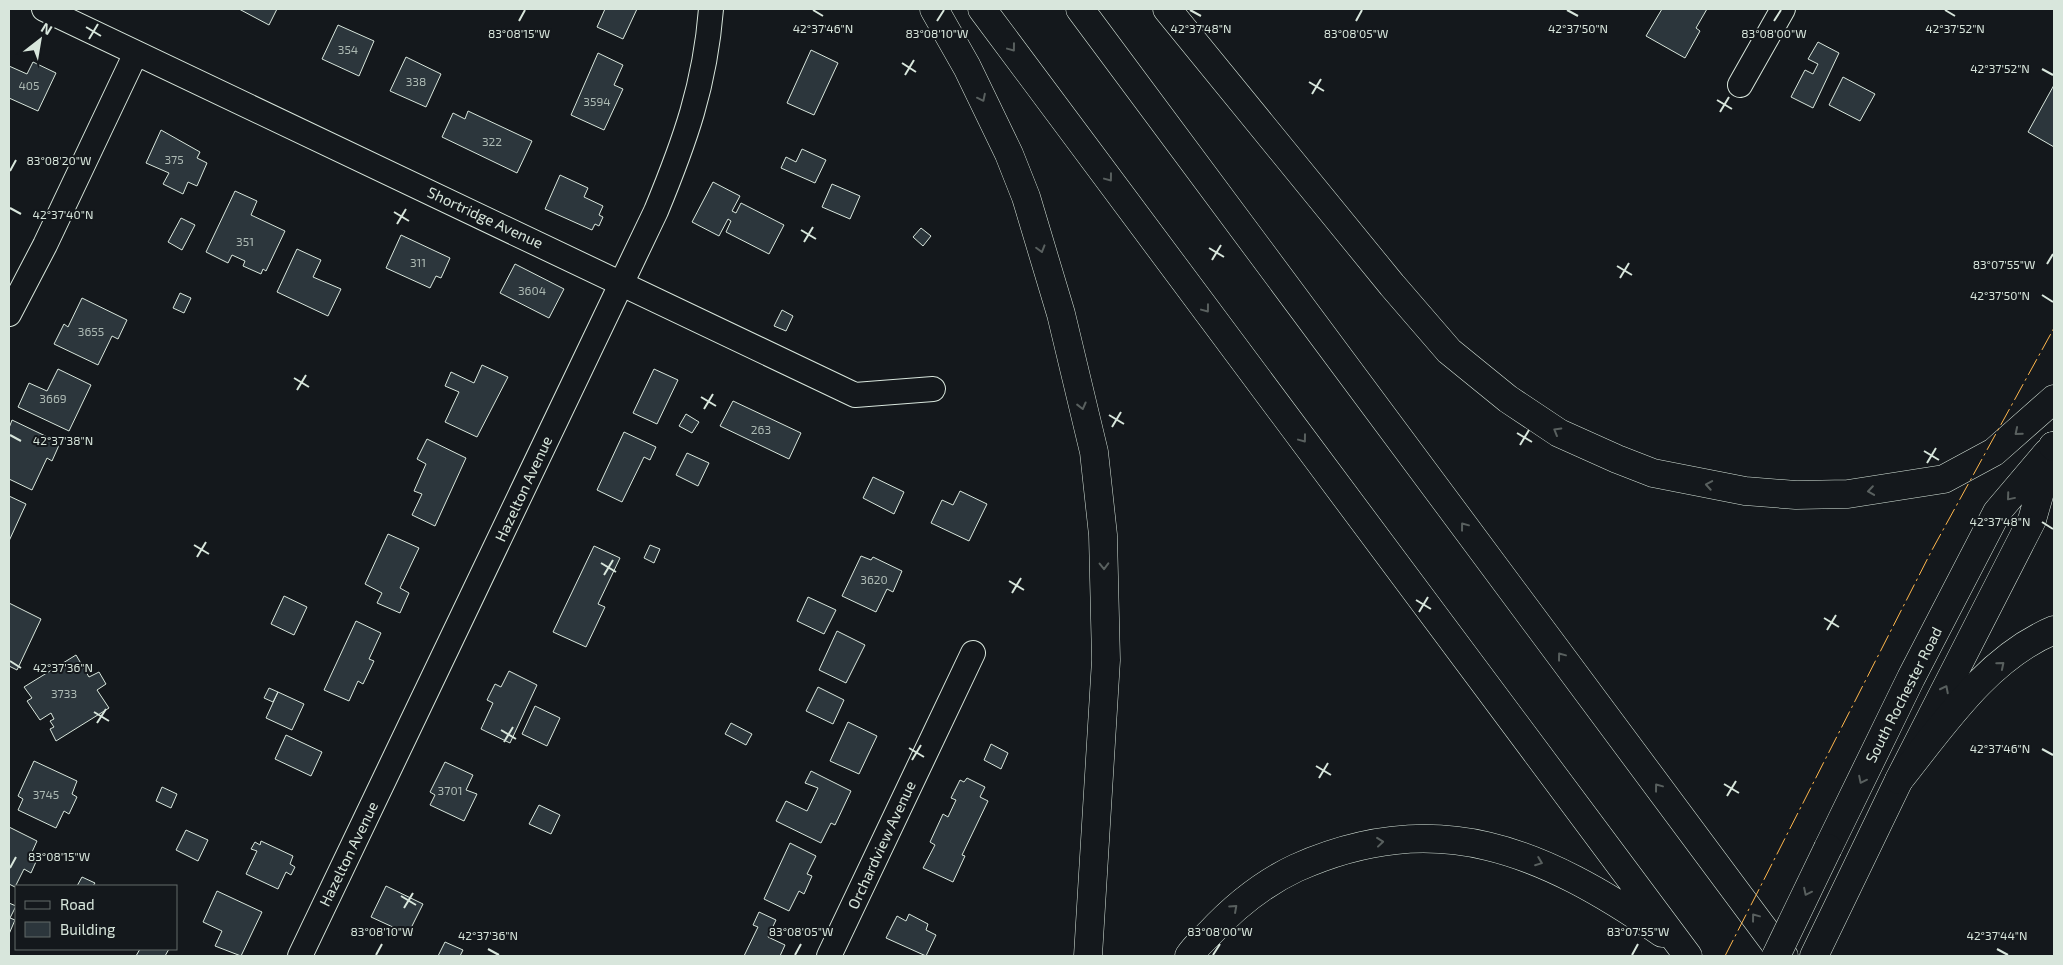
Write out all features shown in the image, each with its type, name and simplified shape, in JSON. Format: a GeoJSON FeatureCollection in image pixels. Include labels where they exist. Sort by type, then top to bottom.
{"type":"FeatureCollection","features":[{"type":"Feature","properties":{"kind":"main road"},"geometry":{"type":"LineString","coordinates":[[934,9],[985,102],[1026,197],[1060,314],[1094,452],[1103,535],[1106,660],[1088,956]]}},
{"type":"Feature","properties":{"kind":"main road"},"geometry":{"type":"LineString","coordinates":[[982,9],[1684,951]]}},
{"type":"Feature","properties":{"kind":"main road"},"geometry":{"type":"LineString","coordinates":[[1080,9],[1784,956]]}},
{"type":"Feature","properties":{"kind":"main road"},"geometry":{"type":"LineString","coordinates":[[1167,9],[1449,352],[1508,399],[1560,433],[1617,459],[1653,473],[1745,491],[1796,495],[1848,494],[1944,479],[1994,452],[2054,399]]}},
{"type":"Feature","properties":{"kind":"main road","name":"South Rochester Road"},"geometry":{"type":"LineString","coordinates":[[1814,956],[1899,780],[2032,520],[2054,445]]}},
{"type":"Feature","properties":{"kind":"main road","name":"South Rochester Road"},"geometry":{"type":"LineString","coordinates":[[1776,956],[1911,678],[1997,512],[2054,445]]}},
{"type":"Feature","properties":{"kind":"main road"},"geometry":{"type":"LineString","coordinates":[[1899,780],[1960,702],[2002,663],[2042,635],[2054,630]]}},
{"type":"Feature","properties":{"kind":"main road"},"geometry":{"type":"LineString","coordinates":[[1189,956],[1235,906],[1278,876],[1329,853],[1369,844],[1415,839],[1451,840],[1484,845],[1547,865],[1584,882],[1616,902],[1684,951]]}},
{"type":"Feature","properties":{"kind":"street","name":"Shortridge Avenue"},"geometry":{"type":"LineString","coordinates":[[44,9],[855,394],[933,389]]}},
{"type":"Feature","properties":{"kind":"street","name":"Hazelton Avenue"},"geometry":{"type":"LineString","coordinates":[[300,956],[656,210],[687,132],[702,78],[711,9]]}},
{"type":"Feature","properties":{"kind":"street"},"geometry":{"type":"LineString","coordinates":[[1740,85],[1783,9]]}},
{"type":"Feature","properties":{"kind":"street"},"geometry":{"type":"LineString","coordinates":[[9,314],[45,244],[136,53]]}},
{"type":"Feature","properties":{"kind":"street","name":"Orchardview Avenue"},"geometry":{"type":"LineString","coordinates":[[829,956],[973,653]]}},
{"type":"Feature","properties":{"kind":"building"},"geometry":{"type":"Polygon","coordinates":[[[239,9],[277,9],[269,25],[239,9]]]}},
{"type":"Feature","properties":{"kind":"building"},"geometry":{"type":"Polygon","coordinates":[[[605,9],[637,9],[623,39],[597,27],[605,9]]]}},
{"type":"Feature","properties":{"kind":"building"},"geometry":{"type":"Polygon","coordinates":[[[1662,9],[1707,9],[1696,28],[1700,31],[1685,58],[1646,36],[1662,9]]]}},
{"type":"Feature","properties":{"kind":"building"},"geometry":{"type":"Polygon","coordinates":[[[338,25],[374,41],[359,76],[322,59],[338,25]]]}},
{"type":"Feature","properties":{"kind":"building"},"geometry":{"type":"Polygon","coordinates":[[[1818,42],[1839,53],[1813,108],[1791,97],[1805,70],[1813,74],[1818,64],[1808,59],[1818,42]]]}},
{"type":"Feature","properties":{"kind":"building"},"geometry":{"type":"Polygon","coordinates":[[[811,50],[838,63],[814,115],[787,103],[811,50]]]}},
{"type":"Feature","properties":{"kind":"building"},"geometry":{"type":"Polygon","coordinates":[[[598,53],[623,65],[614,85],[623,89],[604,130],[571,115],[598,53]]]}},
{"type":"Feature","properties":{"kind":"building"},"geometry":{"type":"Polygon","coordinates":[[[406,57],[441,74],[426,107],[390,91],[406,57]]]}},
{"type":"Feature","properties":{"kind":"building"},"geometry":{"type":"Polygon","coordinates":[[[33,62],[56,73],[38,111],[9,98],[9,66],[27,74],[33,62]]]}},
{"type":"Feature","properties":{"kind":"building"},"geometry":{"type":"Polygon","coordinates":[[[1843,77],[1875,94],[1860,121],[1829,105],[1843,77]]]}},
{"type":"Feature","properties":{"kind":"building"},"geometry":{"type":"Polygon","coordinates":[[[2054,85],[2054,147],[2028,132],[2054,85]]]}},
{"type":"Feature","properties":{"kind":"building"},"geometry":{"type":"Polygon","coordinates":[[[468,111],[532,141],[517,173],[442,137],[453,113],[465,119],[468,111]]]}},
{"type":"Feature","properties":{"kind":"building"},"geometry":{"type":"Polygon","coordinates":[[[161,130],[200,152],[197,158],[207,163],[197,186],[188,182],[183,194],[163,184],[169,173],[146,163],[161,130]]]}},
{"type":"Feature","properties":{"kind":"building"},"geometry":{"type":"Polygon","coordinates":[[[802,149],[826,160],[815,183],[781,168],[786,157],[796,162],[802,149]]]}},
{"type":"Feature","properties":{"kind":"building"},"geometry":{"type":"Polygon","coordinates":[[[560,175],[588,188],[584,197],[603,206],[599,215],[603,217],[599,226],[595,224],[592,230],[545,209],[560,175]]]}},
{"type":"Feature","properties":{"kind":"building"},"geometry":{"type":"Polygon","coordinates":[[[713,182],[740,196],[732,211],[736,213],[741,203],[784,225],[769,254],[726,232],[731,221],[728,219],[719,236],[692,222],[713,182]]]}},
{"type":"Feature","properties":{"kind":"building"},"geometry":{"type":"Polygon","coordinates":[[[832,184],[860,196],[850,219],[822,207],[832,184]]]}},
{"type":"Feature","properties":{"kind":"building"},"geometry":{"type":"Polygon","coordinates":[[[235,191],[257,201],[251,215],[285,231],[266,271],[263,269],[261,274],[243,266],[245,261],[232,255],[228,263],[206,252],[235,191]]]}},
{"type":"Feature","properties":{"kind":"building"},"geometry":{"type":"Polygon","coordinates":[[[181,218],[195,225],[182,250],[168,242],[181,218]]]}},
{"type":"Feature","properties":{"kind":"building"},"geometry":{"type":"Polygon","coordinates":[[[921,228],[931,236],[923,246],[913,237],[921,228]]]}},
{"type":"Feature","properties":{"kind":"building"},"geometry":{"type":"Polygon","coordinates":[[[401,235],[450,258],[441,278],[436,276],[430,288],[386,268],[401,235]]]}},
{"type":"Feature","properties":{"kind":"building"},"geometry":{"type":"Polygon","coordinates":[[[297,249],[321,260],[313,277],[341,289],[328,316],[277,292],[297,249]]]}},
{"type":"Feature","properties":{"kind":"building"},"geometry":{"type":"Polygon","coordinates":[[[515,264],[564,289],[549,318],[500,293],[515,264]]]}},
{"type":"Feature","properties":{"kind":"building"},"geometry":{"type":"Polygon","coordinates":[[[180,293],[191,298],[184,313],[173,308],[180,293]]]}},
{"type":"Feature","properties":{"kind":"building"},"geometry":{"type":"Polygon","coordinates":[[[82,298],[127,320],[118,339],[112,336],[98,365],[54,344],[64,324],[68,327],[82,298]]]}},
{"type":"Feature","properties":{"kind":"building"},"geometry":{"type":"Polygon","coordinates":[[[782,310],[793,316],[786,331],[774,326],[782,310]]]}},
{"type":"Feature","properties":{"kind":"building"},"geometry":{"type":"Polygon","coordinates":[[[482,365],[508,377],[477,437],[445,422],[459,392],[445,386],[451,372],[474,383],[482,365]]]}},
{"type":"Feature","properties":{"kind":"building"},"geometry":{"type":"Polygon","coordinates":[[[58,369],[91,385],[69,431],[18,407],[29,383],[47,391],[58,369]]]}},
{"type":"Feature","properties":{"kind":"building"},"geometry":{"type":"Polygon","coordinates":[[[654,369],[678,380],[657,424],[633,413],[654,369]]]}},
{"type":"Feature","properties":{"kind":"building"},"geometry":{"type":"Polygon","coordinates":[[[733,401],[801,433],[789,459],[720,426],[733,401]]]}},
{"type":"Feature","properties":{"kind":"building"},"geometry":{"type":"Polygon","coordinates":[[[686,414],[699,422],[692,433],[679,426],[686,414]]]}},
{"type":"Feature","properties":{"kind":"building"},"geometry":{"type":"Polygon","coordinates":[[[12,420],[60,443],[52,461],[47,458],[32,490],[9,479],[9,428],[12,420]]]}},
{"type":"Feature","properties":{"kind":"building"},"geometry":{"type":"Polygon","coordinates":[[[624,432],[656,447],[650,460],[644,457],[622,502],[597,490],[624,432]]]}},
{"type":"Feature","properties":{"kind":"building"},"geometry":{"type":"Polygon","coordinates":[[[427,439],[466,458],[435,526],[412,515],[422,494],[414,491],[426,464],[417,459],[427,439]]]}},
{"type":"Feature","properties":{"kind":"building"},"geometry":{"type":"Polygon","coordinates":[[[687,453],[709,463],[698,486],[676,475],[687,453]]]}},
{"type":"Feature","properties":{"kind":"building"},"geometry":{"type":"Polygon","coordinates":[[[873,477],[904,492],[894,514],[863,498],[873,477]]]}},
{"type":"Feature","properties":{"kind":"building"},"geometry":{"type":"Polygon","coordinates":[[[960,491],[987,504],[969,541],[931,523],[942,500],[953,505],[960,491]]]}},
{"type":"Feature","properties":{"kind":"building"},"geometry":{"type":"Polygon","coordinates":[[[9,496],[26,504],[9,541],[9,496]]]}},
{"type":"Feature","properties":{"kind":"building"},"geometry":{"type":"Polygon","coordinates":[[[388,534],[419,548],[400,588],[409,593],[400,613],[377,603],[382,593],[365,584],[388,534]]]}},
{"type":"Feature","properties":{"kind":"building"},"geometry":{"type":"Polygon","coordinates":[[[650,545],[660,549],[654,563],[644,558],[650,545]]]}},
{"type":"Feature","properties":{"kind":"building"},"geometry":{"type":"Polygon","coordinates":[[[594,546],[620,558],[598,604],[605,607],[586,647],[553,632],[594,546]]]}},
{"type":"Feature","properties":{"kind":"building"},"geometry":{"type":"Polygon","coordinates":[[[861,556],[871,560],[873,557],[902,571],[893,592],[887,589],[876,612],[842,596],[861,556]]]}},
{"type":"Feature","properties":{"kind":"building"},"geometry":{"type":"Polygon","coordinates":[[[284,596],[307,607],[294,635],[271,624],[284,596]]]}},
{"type":"Feature","properties":{"kind":"building"},"geometry":{"type":"Polygon","coordinates":[[[808,597],[836,610],[824,634],[797,621],[808,597]]]}},
{"type":"Feature","properties":{"kind":"building"},"geometry":{"type":"Polygon","coordinates":[[[9,603],[41,619],[17,670],[9,666],[9,603]]]}},
{"type":"Feature","properties":{"kind":"building"},"geometry":{"type":"Polygon","coordinates":[[[356,621],[381,633],[369,659],[374,661],[363,684],[358,681],[349,701],[324,690],[356,621]]]}},
{"type":"Feature","properties":{"kind":"building"},"geometry":{"type":"Polygon","coordinates":[[[837,631],[865,645],[846,683],[819,670],[837,631]]]}},
{"type":"Feature","properties":{"kind":"building"},"geometry":{"type":"Polygon","coordinates":[[[76,655],[89,677],[99,672],[106,684],[97,690],[109,708],[56,741],[50,729],[54,727],[50,721],[54,719],[51,713],[40,720],[27,701],[32,698],[24,687],[76,655]]]}},
{"type":"Feature","properties":{"kind":"building"},"geometry":{"type":"Polygon","coordinates":[[[509,671],[537,685],[510,743],[481,729],[493,703],[487,700],[495,684],[501,687],[509,671]]]}},
{"type":"Feature","properties":{"kind":"building"},"geometry":{"type":"Polygon","coordinates":[[[818,687],[844,700],[833,724],[806,711],[818,687]]]}},
{"type":"Feature","properties":{"kind":"building"},"geometry":{"type":"Polygon","coordinates":[[[269,688],[278,692],[273,702],[264,698],[269,688]]]}},
{"type":"Feature","properties":{"kind":"building"},"geometry":{"type":"Polygon","coordinates":[[[278,692],[304,704],[292,730],[266,718],[278,692]]]}},
{"type":"Feature","properties":{"kind":"building"},"geometry":{"type":"Polygon","coordinates":[[[535,706],[560,718],[547,746],[522,734],[535,706]]]}},
{"type":"Feature","properties":{"kind":"building"},"geometry":{"type":"Polygon","coordinates":[[[848,722],[877,736],[859,774],[830,761],[848,722]]]}},
{"type":"Feature","properties":{"kind":"building"},"geometry":{"type":"Polygon","coordinates":[[[731,723],[752,734],[746,745],[725,734],[731,723]]]}},
{"type":"Feature","properties":{"kind":"building"},"geometry":{"type":"Polygon","coordinates":[[[286,735],[322,752],[311,776],[275,759],[286,735]]]}},
{"type":"Feature","properties":{"kind":"building"},"geometry":{"type":"Polygon","coordinates":[[[991,744],[1008,753],[1001,769],[984,760],[991,744]]]}},
{"type":"Feature","properties":{"kind":"building"},"geometry":{"type":"Polygon","coordinates":[[[34,761],[77,781],[72,794],[77,797],[69,814],[64,811],[56,828],[18,810],[23,799],[18,796],[34,761]]]}},
{"type":"Feature","properties":{"kind":"building"},"geometry":{"type":"Polygon","coordinates":[[[445,762],[473,775],[466,790],[477,794],[464,821],[430,805],[435,795],[430,792],[445,762]]]}},
{"type":"Feature","properties":{"kind":"building"},"geometry":{"type":"Polygon","coordinates":[[[811,771],[851,791],[835,825],[831,823],[821,843],[776,821],[786,801],[807,811],[818,788],[805,783],[811,771]]]}},
{"type":"Feature","properties":{"kind":"building"},"geometry":{"type":"Polygon","coordinates":[[[967,778],[985,787],[980,797],[988,801],[962,855],[965,856],[953,882],[923,868],[935,845],[930,842],[943,814],[948,817],[956,800],[951,798],[960,780],[964,782],[967,778]]]}},
{"type":"Feature","properties":{"kind":"building"},"geometry":{"type":"Polygon","coordinates":[[[162,787],[177,794],[171,808],[156,801],[162,787]]]}},
{"type":"Feature","properties":{"kind":"building"},"geometry":{"type":"Polygon","coordinates":[[[539,805],[560,815],[551,834],[529,824],[539,805]]]}},
{"type":"Feature","properties":{"kind":"building"},"geometry":{"type":"Polygon","coordinates":[[[9,827],[37,841],[32,852],[39,855],[31,873],[24,869],[15,887],[9,884],[9,827]]]}},
{"type":"Feature","properties":{"kind":"building"},"geometry":{"type":"Polygon","coordinates":[[[186,830],[208,840],[198,861],[176,850],[186,830]]]}},
{"type":"Feature","properties":{"kind":"building"},"geometry":{"type":"Polygon","coordinates":[[[261,841],[293,856],[290,864],[295,867],[291,875],[286,872],[278,889],[246,874],[257,851],[251,849],[255,842],[260,845],[261,841]]]}},
{"type":"Feature","properties":{"kind":"building"},"geometry":{"type":"Polygon","coordinates":[[[790,843],[816,856],[807,874],[812,876],[804,894],[799,891],[789,911],[764,899],[790,843]]]}},
{"type":"Feature","properties":{"kind":"building"},"geometry":{"type":"Polygon","coordinates":[[[82,877],[95,883],[94,885],[78,885],[82,877]]]}},
{"type":"Feature","properties":{"kind":"building"},"geometry":{"type":"Polygon","coordinates":[[[386,886],[423,904],[408,934],[371,917],[386,886]]]}},
{"type":"Feature","properties":{"kind":"building"},"geometry":{"type":"Polygon","coordinates":[[[217,891],[262,912],[241,956],[215,946],[222,931],[203,922],[217,891]]]}},
{"type":"Feature","properties":{"kind":"building"},"geometry":{"type":"Polygon","coordinates":[[[9,903],[15,906],[10,918],[15,920],[9,934],[9,903]]]}},
{"type":"Feature","properties":{"kind":"building"},"geometry":{"type":"Polygon","coordinates":[[[759,912],[776,920],[768,937],[785,945],[780,956],[744,956],[758,927],[753,925],[759,912]]]}},
{"type":"Feature","properties":{"kind":"building"},"geometry":{"type":"Polygon","coordinates":[[[909,914],[928,924],[926,930],[936,935],[926,956],[886,938],[897,916],[906,921],[909,914]]]}},
{"type":"Feature","properties":{"kind":"building"},"geometry":{"type":"Polygon","coordinates":[[[445,942],[463,950],[460,956],[438,956],[445,942]]]}},
{"type":"Feature","properties":{"kind":"building"},"geometry":{"type":"Polygon","coordinates":[[[139,950],[168,950],[165,956],[136,956],[139,950]]]}},
{"type":"Feature","properties":{"kind":"power"},"geometry":{"type":"LineString","coordinates":[[1725,956],[1932,550],[2054,328]]}}]}
